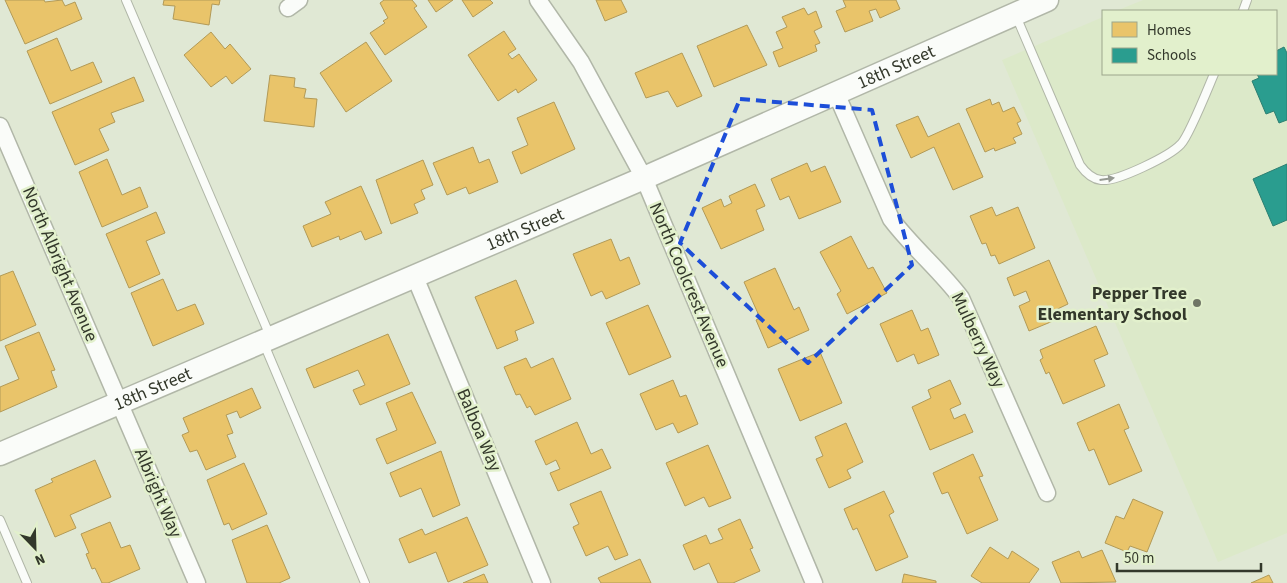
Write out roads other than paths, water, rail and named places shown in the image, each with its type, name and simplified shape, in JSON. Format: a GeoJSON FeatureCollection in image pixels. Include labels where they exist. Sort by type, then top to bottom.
{"type":"FeatureCollection","features":[{"type":"Feature","properties":{"kind":"main road","name":"18th Street"},"geometry":{"type":"LineString","coordinates":[[0,454],[644,178],[1047,0]]}},
{"type":"Feature","properties":{"kind":"street","name":"North Coolcrest Avenue"},"geometry":{"type":"LineString","coordinates":[[538,0],[581,62],[644,178],[814,583]]}},
{"type":"Feature","properties":{"kind":"street","name":"Mulberry Way"},"geometry":{"type":"LineString","coordinates":[[836,93],[891,219],[961,298],[1047,493]]}},
{"type":"Feature","properties":{"kind":"street","name":"North Albright Avenue"},"geometry":{"type":"LineString","coordinates":[[0,126],[120,402]]}},
{"type":"Feature","properties":{"kind":"street","name":"Balboa Way"},"geometry":{"type":"LineString","coordinates":[[415,277],[542,583]]}},
{"type":"Feature","properties":{"kind":"street","name":"Albright Way"},"geometry":{"type":"LineString","coordinates":[[120,402],[197,583]]}},
{"type":"Feature","properties":{"kind":"lane"},"geometry":{"type":"LineString","coordinates":[[126,0],[267,340],[364,583]]}},
{"type":"Feature","properties":{"kind":"lane"},"geometry":{"type":"LineString","coordinates":[[1016,14],[1080,165],[1088,176],[1100,180],[1111,179],[1165,156],[1182,143],[1214,75]]}},
{"type":"Feature","properties":{"kind":"lane"},"geometry":{"type":"LineString","coordinates":[[0,520],[27,583]]}},
{"type":"Feature","properties":{"kind":"place","name":"Pepper Tree Elementary School"},"geometry":{"type":"Point","coordinates":[1197,303]}}]}
